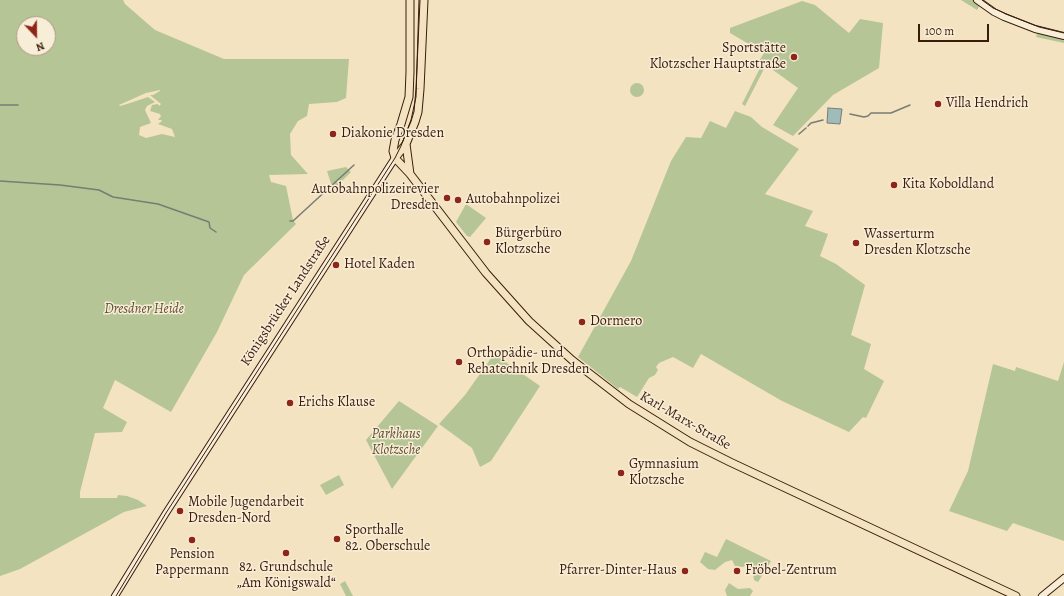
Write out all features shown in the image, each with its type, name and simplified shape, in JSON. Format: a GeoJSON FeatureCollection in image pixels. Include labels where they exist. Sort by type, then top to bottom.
{"type":"FeatureCollection","features":[{"type":"Feature","properties":{"kind":"main road"},"geometry":{"type":"LineString","coordinates":[[395,158],[393,151],[395,140],[409,96],[410,0]]}},
{"type":"Feature","properties":{"kind":"main road"},"geometry":{"type":"LineString","coordinates":[[395,158],[406,144],[418,112],[424,0]]}},
{"type":"Feature","properties":{"kind":"main road"},"geometry":{"type":"LineString","coordinates":[[977,0],[1004,17],[1035,29],[1064,36]]}},
{"type":"Feature","properties":{"kind":"main road","name":"Karl-Marx-Straße"},"geometry":{"type":"LineString","coordinates":[[406,144],[410,174]]}},
{"type":"Feature","properties":{"kind":"main road","name":"Karl-Marx-Straße"},"geometry":{"type":"LineString","coordinates":[[395,158],[410,174],[486,274],[529,321],[576,364],[629,404],[690,442],[723,459],[1008,594],[1016,596]]}},
{"type":"Feature","properties":{"kind":"main road","name":"Königsbrücker Landstraße"},"geometry":{"type":"LineString","coordinates":[[116,596],[187,481],[395,158]]}},
{"type":"Feature","properties":{"kind":"main road"},"geometry":{"type":"LineString","coordinates":[[1042,596],[1064,578]]}},
{"type":"Feature","properties":{"kind":"main road"},"geometry":{"type":"LineString","coordinates":[[1054,596],[1056,585]]}},
{"type":"Feature","properties":{"kind":"green space","name":"Dresdner Heide"},"geometry":{"type":"Polygon","coordinates":[[[0,0],[123,0],[125,4],[155,30],[224,59],[349,59],[346,98],[337,102],[309,104],[307,116],[298,121],[290,134],[291,155],[308,174],[269,175],[271,182],[286,186],[293,220],[296,224],[244,275],[217,332],[171,412],[115,380],[103,408],[127,422],[122,432],[95,433],[80,492],[80,498],[117,498],[118,495],[127,496],[138,500],[147,506],[124,512],[20,569],[0,576],[0,0]],[[160,91],[146,93],[119,105],[120,106],[148,97],[155,102],[147,106],[145,110],[151,123],[140,127],[139,135],[146,138],[162,134],[175,137],[172,129],[158,124],[162,121],[158,120],[161,116],[160,114],[150,111],[152,105],[158,104],[159,106],[161,104],[150,95],[160,91]]]}},
{"type":"Feature","properties":{"kind":"green space"},"geometry":{"type":"Polygon","coordinates":[[[961,0],[973,0],[980,5],[977,10],[961,0]]]}},
{"type":"Feature","properties":{"kind":"green space"},"geometry":{"type":"Polygon","coordinates":[[[802,1],[815,5],[849,33],[860,19],[883,23],[879,68],[833,95],[793,136],[773,125],[798,88],[766,65],[745,106],[742,104],[762,64],[759,61],[764,53],[730,33],[730,28],[802,1]]]}},
{"type":"Feature","properties":{"kind":"green space"},"geometry":{"type":"Polygon","coordinates":[[[1039,33],[1064,38],[1064,43],[1036,37],[1039,33]]]}},
{"type":"Feature","properties":{"kind":"green space"},"geometry":{"type":"Polygon","coordinates":[[[634,83],[640,83],[644,87],[644,93],[640,97],[634,97],[630,93],[630,87],[634,83]]]}},
{"type":"Feature","properties":{"kind":"green space"},"geometry":{"type":"Polygon","coordinates":[[[735,111],[751,117],[762,127],[799,149],[765,194],[813,211],[805,226],[828,234],[820,256],[836,264],[865,285],[851,335],[871,344],[864,369],[884,381],[866,418],[863,417],[849,432],[782,401],[701,354],[693,368],[673,357],[659,363],[656,367],[658,370],[655,375],[649,378],[637,397],[620,387],[618,389],[578,357],[631,261],[671,161],[686,137],[701,138],[710,121],[726,128],[735,111]]]}},
{"type":"Feature","properties":{"kind":"green space"},"geometry":{"type":"Polygon","coordinates":[[[346,167],[351,172],[333,190],[327,171],[346,167]]]}},
{"type":"Feature","properties":{"kind":"green space"},"geometry":{"type":"Polygon","coordinates":[[[466,204],[486,218],[470,237],[467,236],[456,222],[466,204]]]}},
{"type":"Feature","properties":{"kind":"green space"},"geometry":{"type":"Polygon","coordinates":[[[494,354],[540,386],[491,461],[480,467],[472,448],[439,424],[465,395],[494,354]]]}},
{"type":"Feature","properties":{"kind":"green space"},"geometry":{"type":"Polygon","coordinates":[[[1064,362],[1064,541],[1013,523],[1007,531],[949,511],[968,471],[993,364],[1015,371],[1016,367],[1058,381],[1064,362]]]}},
{"type":"Feature","properties":{"kind":"green space","name":"Parkhaus Klotzsche"},"geometry":{"type":"Polygon","coordinates":[[[399,401],[438,426],[392,489],[366,440],[399,401]]]}},
{"type":"Feature","properties":{"kind":"green space"},"geometry":{"type":"Polygon","coordinates":[[[339,475],[344,485],[326,495],[320,485],[339,475]]]}},
{"type":"Feature","properties":{"kind":"green space"},"geometry":{"type":"Polygon","coordinates":[[[726,539],[771,561],[758,582],[754,580],[752,566],[748,564],[743,567],[735,566],[732,560],[725,562],[715,570],[708,569],[700,562],[705,552],[717,557],[726,539]]]}},
{"type":"Feature","properties":{"kind":"green space"},"geometry":{"type":"Polygon","coordinates":[[[345,581],[353,596],[346,596],[340,584],[345,581]]]}},
{"type":"Feature","properties":{"kind":"green space"},"geometry":{"type":"Polygon","coordinates":[[[729,583],[738,589],[750,588],[753,591],[750,596],[727,596],[725,590],[729,583]]]}},
{"type":"Feature","properties":{"kind":"water"},"geometry":{"type":"Polygon","coordinates":[[[828,108],[842,109],[840,124],[827,123],[828,108]]]}},
{"type":"Feature","properties":{"kind":"waterway"},"geometry":{"type":"LineString","coordinates":[[0,105],[18,105]]}},
{"type":"Feature","properties":{"kind":"waterway"},"geometry":{"type":"LineString","coordinates":[[850,114],[864,117],[871,113],[891,113],[910,105]]}},
{"type":"Feature","properties":{"kind":"waterway"},"geometry":{"type":"LineString","coordinates":[[808,126],[811,123],[823,120]]}},
{"type":"Feature","properties":{"kind":"waterway"},"geometry":{"type":"LineString","coordinates":[[799,134],[806,128]]}},
{"type":"Feature","properties":{"kind":"waterway"},"geometry":{"type":"LineString","coordinates":[[290,221],[293,221],[354,165]]}},
{"type":"Feature","properties":{"kind":"waterway"},"geometry":{"type":"LineString","coordinates":[[0,181],[60,185],[99,190],[113,197],[158,204],[209,222],[210,228],[216,232]]}},
{"type":"Feature","properties":{"kind":"tram line"},"geometry":{"type":"LineString","coordinates":[[116,596],[166,513],[395,158],[411,120],[416,97],[419,0]]}},
{"type":"Feature","properties":{"kind":"tram line"},"geometry":{"type":"LineString","coordinates":[[982,0],[993,8],[1009,15],[1039,27],[1064,33]]}},
{"type":"Feature","properties":{"kind":"place","name":"Sportstätte Klotzscher Hauptstraße"},"geometry":{"type":"Point","coordinates":[794,57]}},
{"type":"Feature","properties":{"kind":"place","name":"Villa Hendrich"},"geometry":{"type":"Point","coordinates":[938,104]}},
{"type":"Feature","properties":{"kind":"place","name":"Diakonie Dresden"},"geometry":{"type":"Point","coordinates":[333,134]}},
{"type":"Feature","properties":{"kind":"place","name":"Kita Koboldland"},"geometry":{"type":"Point","coordinates":[894,185]}},
{"type":"Feature","properties":{"kind":"place","name":"Autobahnpolizeirevier Dresden"},"geometry":{"type":"Point","coordinates":[447,198]}},
{"type":"Feature","properties":{"kind":"place","name":"Autobahnpolizei"},"geometry":{"type":"Point","coordinates":[458,200]}},
{"type":"Feature","properties":{"kind":"place","name":"Bürgerbüro Klotzsche"},"geometry":{"type":"Point","coordinates":[487,242]}},
{"type":"Feature","properties":{"kind":"place","name":"Wasserturm Dresden Klotzsche"},"geometry":{"type":"Point","coordinates":[856,243]}},
{"type":"Feature","properties":{"kind":"place","name":"Hotel Kaden"},"geometry":{"type":"Point","coordinates":[336,265]}},
{"type":"Feature","properties":{"kind":"place","name":"Dormero"},"geometry":{"type":"Point","coordinates":[582,322]}},
{"type":"Feature","properties":{"kind":"place","name":"Orthopädie- und Rehatechnik Dresden"},"geometry":{"type":"Point","coordinates":[459,362]}},
{"type":"Feature","properties":{"kind":"place","name":"Erichs Klause"},"geometry":{"type":"Point","coordinates":[290,403]}},
{"type":"Feature","properties":{"kind":"place","name":"Gymnasium Klotzsche"},"geometry":{"type":"Point","coordinates":[621,473]}},
{"type":"Feature","properties":{"kind":"place","name":"Mobile Jugendarbeit Dresden-Nord"},"geometry":{"type":"Point","coordinates":[180,511]}},
{"type":"Feature","properties":{"kind":"place","name":"Sporthalle 82. Oberschule"},"geometry":{"type":"Point","coordinates":[337,539]}},
{"type":"Feature","properties":{"kind":"place","name":"Pension Pappermann"},"geometry":{"type":"Point","coordinates":[192,540]}},
{"type":"Feature","properties":{"kind":"place","name":"82. Grundschule „Am Königswald“"},"geometry":{"type":"Point","coordinates":[286,553]}},
{"type":"Feature","properties":{"kind":"place","name":"Pfarrer-Dinter-Haus"},"geometry":{"type":"Point","coordinates":[685,571]}},
{"type":"Feature","properties":{"kind":"place","name":"Fröbel-Zentrum"},"geometry":{"type":"Point","coordinates":[737,571]}}]}
